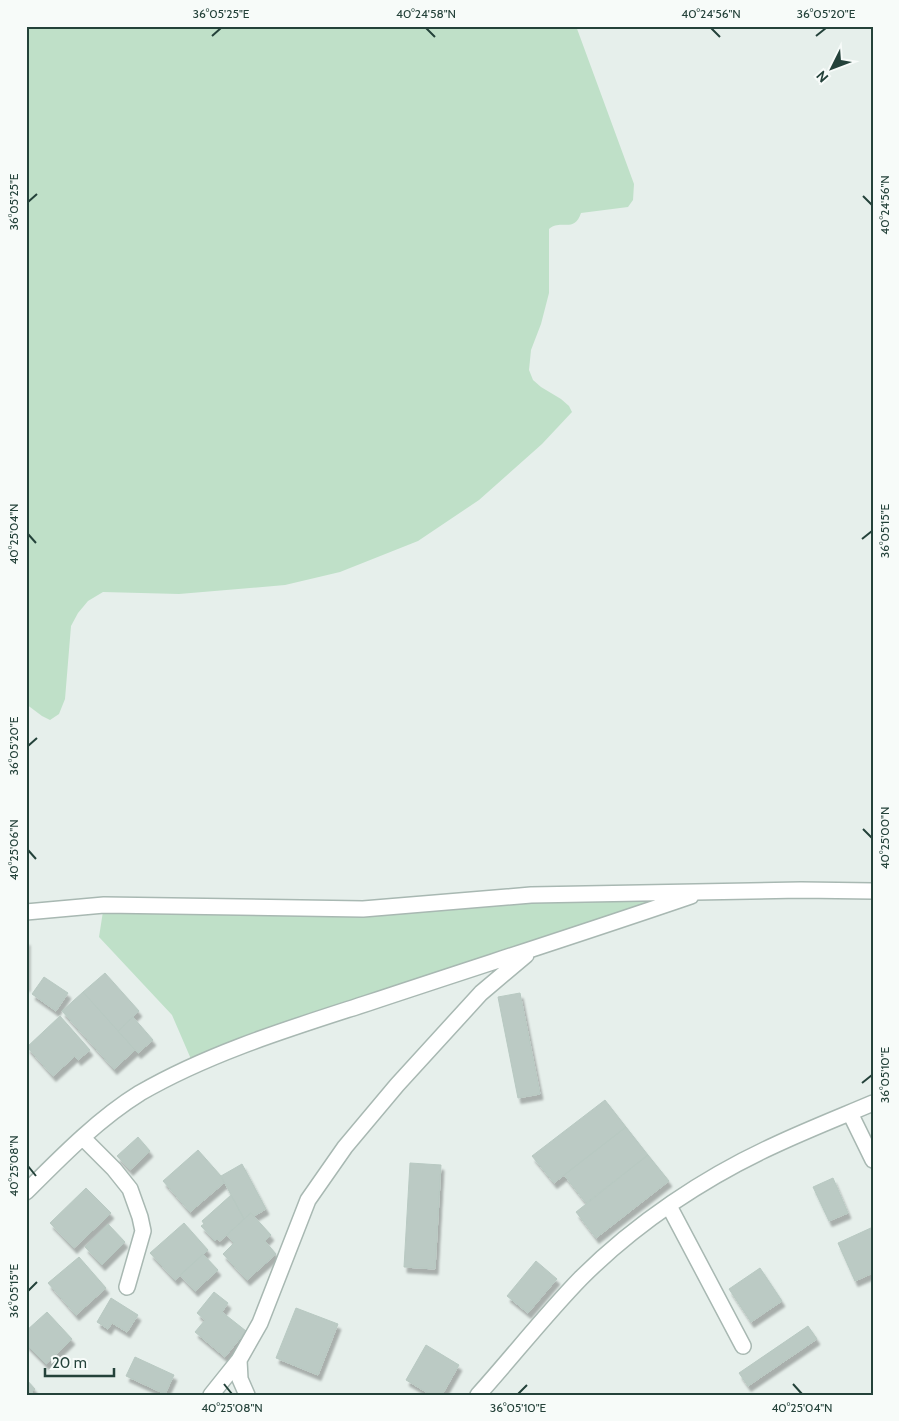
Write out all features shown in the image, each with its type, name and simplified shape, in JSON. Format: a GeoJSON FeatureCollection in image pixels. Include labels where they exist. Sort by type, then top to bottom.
{"type":"FeatureCollection","features":[{"type":"Feature","properties":{"kind":"street"},"geometry":{"type":"LineString","coordinates":[[26,912],[104,905],[363,909],[532,895],[801,890],[873,891]]}},
{"type":"Feature","properties":{"kind":"street"},"geometry":{"type":"LineString","coordinates":[[26,1192],[102,1122],[140,1094],[194,1066],[264,1037],[531,951],[704,892]]}},
{"type":"Feature","properties":{"kind":"street"},"geometry":{"type":"LineString","coordinates":[[211,1395],[239,1360],[260,1323],[308,1200],[345,1147],[403,1078],[481,993],[531,951]]}},
{"type":"Feature","properties":{"kind":"street"},"geometry":{"type":"LineString","coordinates":[[478,1395],[582,1277],[615,1247],[669,1206],[739,1163],[774,1145],[873,1103]]}},
{"type":"Feature","properties":{"kind":"street"},"geometry":{"type":"LineString","coordinates":[[850,1113],[873,1160]]}},
{"type":"Feature","properties":{"kind":"street"},"geometry":{"type":"LineString","coordinates":[[83,1138],[114,1169],[130,1189],[140,1217],[142,1231],[127,1287]]}},
{"type":"Feature","properties":{"kind":"street"},"geometry":{"type":"LineString","coordinates":[[669,1206],[743,1346]]}},
{"type":"Feature","properties":{"kind":"street"},"geometry":{"type":"LineString","coordinates":[[239,1360],[240,1379],[248,1395]]}},
{"type":"Feature","properties":{"kind":"green space"},"geometry":{"type":"Polygon","coordinates":[[[26,26],[576,26],[634,184],[633,200],[628,207],[581,213],[575,223],[558,225],[549,229],[549,293],[541,324],[531,350],[529,370],[533,380],[561,399],[569,406],[572,412],[542,444],[479,500],[418,541],[340,572],[285,585],[179,594],[103,592],[88,601],[78,613],[71,626],[65,699],[59,714],[50,720],[26,704],[26,26]]]}},
{"type":"Feature","properties":{"kind":"green space"},"geometry":{"type":"Polygon","coordinates":[[[704,892],[194,1066],[172,1015],[99,937],[104,905],[250,908],[704,892]]]}},
{"type":"Feature","properties":{"kind":"building"},"geometry":{"type":"Polygon","coordinates":[[[27,940],[27,986],[26,986],[27,940]]]}},
{"type":"Feature","properties":{"kind":"building"},"geometry":{"type":"Polygon","coordinates":[[[105,973],[139,1011],[118,1031],[83,992],[105,973]]]}},
{"type":"Feature","properties":{"kind":"building"},"geometry":{"type":"Polygon","coordinates":[[[44,977],[68,993],[56,1011],[32,994],[44,977]]]}},
{"type":"Feature","properties":{"kind":"building"},"geometry":{"type":"Polygon","coordinates":[[[83,992],[135,1050],[114,1069],[62,1011],[83,992]]]}},
{"type":"Feature","properties":{"kind":"building"},"geometry":{"type":"Polygon","coordinates":[[[520,993],[540,1094],[518,1098],[498,997],[520,993]]]}},
{"type":"Feature","properties":{"kind":"building"},"geometry":{"type":"Polygon","coordinates":[[[60,1016],[90,1050],[78,1060],[75,1056],[53,1076],[27,1047],[60,1016]]]}},
{"type":"Feature","properties":{"kind":"building"},"geometry":{"type":"Polygon","coordinates":[[[133,1017],[153,1040],[138,1053],[118,1031],[133,1017]]]}},
{"type":"Feature","properties":{"kind":"building"},"geometry":{"type":"Polygon","coordinates":[[[605,1100],[626,1127],[554,1183],[532,1156],[605,1100]]]}},
{"type":"Feature","properties":{"kind":"building"},"geometry":{"type":"Polygon","coordinates":[[[626,1127],[648,1155],[586,1203],[564,1175],[626,1127]]]}},
{"type":"Feature","properties":{"kind":"building"},"geometry":{"type":"Polygon","coordinates":[[[138,1137],[150,1151],[130,1170],[117,1156],[138,1137]]]}},
{"type":"Feature","properties":{"kind":"building"},"geometry":{"type":"Polygon","coordinates":[[[198,1150],[221,1176],[224,1183],[190,1212],[163,1181],[198,1150]]]}},
{"type":"Feature","properties":{"kind":"building"},"geometry":{"type":"Polygon","coordinates":[[[648,1155],[669,1181],[596,1238],[576,1212],[648,1155]]]}},
{"type":"Feature","properties":{"kind":"building"},"geometry":{"type":"Polygon","coordinates":[[[410,1163],[441,1165],[435,1269],[404,1267],[410,1163]]]}},
{"type":"Feature","properties":{"kind":"building"},"geometry":{"type":"Polygon","coordinates":[[[242,1164],[266,1209],[254,1216],[251,1213],[244,1219],[221,1176],[242,1164]]]}},
{"type":"Feature","properties":{"kind":"building"},"geometry":{"type":"Polygon","coordinates":[[[833,1178],[848,1213],[829,1221],[813,1187],[833,1178]]]}},
{"type":"Feature","properties":{"kind":"building"},"geometry":{"type":"Polygon","coordinates":[[[86,1188],[111,1213],[74,1248],[50,1223],[86,1188]]]}},
{"type":"Feature","properties":{"kind":"building"},"geometry":{"type":"Polygon","coordinates":[[[231,1195],[244,1219],[220,1241],[217,1239],[215,1241],[201,1226],[204,1224],[202,1221],[231,1195]]]}},
{"type":"Feature","properties":{"kind":"building"},"geometry":{"type":"Polygon","coordinates":[[[251,1213],[271,1235],[265,1241],[276,1254],[247,1280],[223,1254],[234,1243],[227,1235],[251,1213]]]}},
{"type":"Feature","properties":{"kind":"building"},"geometry":{"type":"Polygon","coordinates":[[[184,1223],[208,1250],[175,1280],[150,1253],[184,1223]]]}},
{"type":"Feature","properties":{"kind":"building"},"geometry":{"type":"Polygon","coordinates":[[[108,1224],[125,1242],[102,1265],[85,1247],[108,1224]]]}},
{"type":"Feature","properties":{"kind":"building"},"geometry":{"type":"Polygon","coordinates":[[[873,1227],[873,1273],[855,1281],[838,1243],[873,1227]]]}},
{"type":"Feature","properties":{"kind":"building"},"geometry":{"type":"Polygon","coordinates":[[[203,1254],[218,1270],[195,1291],[180,1275],[203,1254]]]}},
{"type":"Feature","properties":{"kind":"building"},"geometry":{"type":"Polygon","coordinates":[[[79,1257],[106,1288],[76,1315],[48,1283],[79,1257]]]}},
{"type":"Feature","properties":{"kind":"building"},"geometry":{"type":"Polygon","coordinates":[[[536,1261],[557,1279],[528,1313],[507,1296],[536,1261]]]}},
{"type":"Feature","properties":{"kind":"building"},"geometry":{"type":"Polygon","coordinates":[[[760,1268],[782,1301],[751,1322],[729,1289],[760,1268]]]}},
{"type":"Feature","properties":{"kind":"building"},"geometry":{"type":"Polygon","coordinates":[[[214,1292],[228,1303],[222,1312],[246,1331],[225,1357],[195,1332],[205,1320],[197,1313],[214,1292]]]}},
{"type":"Feature","properties":{"kind":"building"},"geometry":{"type":"Polygon","coordinates":[[[111,1298],[138,1315],[127,1332],[112,1323],[108,1329],[97,1322],[111,1298]]]}},
{"type":"Feature","properties":{"kind":"building"},"geometry":{"type":"Polygon","coordinates":[[[296,1308],[338,1324],[318,1375],[276,1358],[296,1308]]]}},
{"type":"Feature","properties":{"kind":"building"},"geometry":{"type":"Polygon","coordinates":[[[47,1312],[72,1339],[46,1364],[26,1344],[26,1331],[47,1312]]]}},
{"type":"Feature","properties":{"kind":"building"},"geometry":{"type":"Polygon","coordinates":[[[808,1326],[817,1339],[748,1386],[739,1373],[808,1326]]]}},
{"type":"Feature","properties":{"kind":"building"},"geometry":{"type":"Polygon","coordinates":[[[426,1345],[459,1365],[442,1395],[431,1395],[406,1380],[426,1345]]]}},
{"type":"Feature","properties":{"kind":"building"},"geometry":{"type":"Polygon","coordinates":[[[135,1357],[174,1375],[165,1394],[126,1376],[135,1357]]]}},
{"type":"Feature","properties":{"kind":"building"},"geometry":{"type":"Polygon","coordinates":[[[26,1379],[35,1389],[32,1392],[35,1395],[26,1395],[26,1379]]]}}]}
